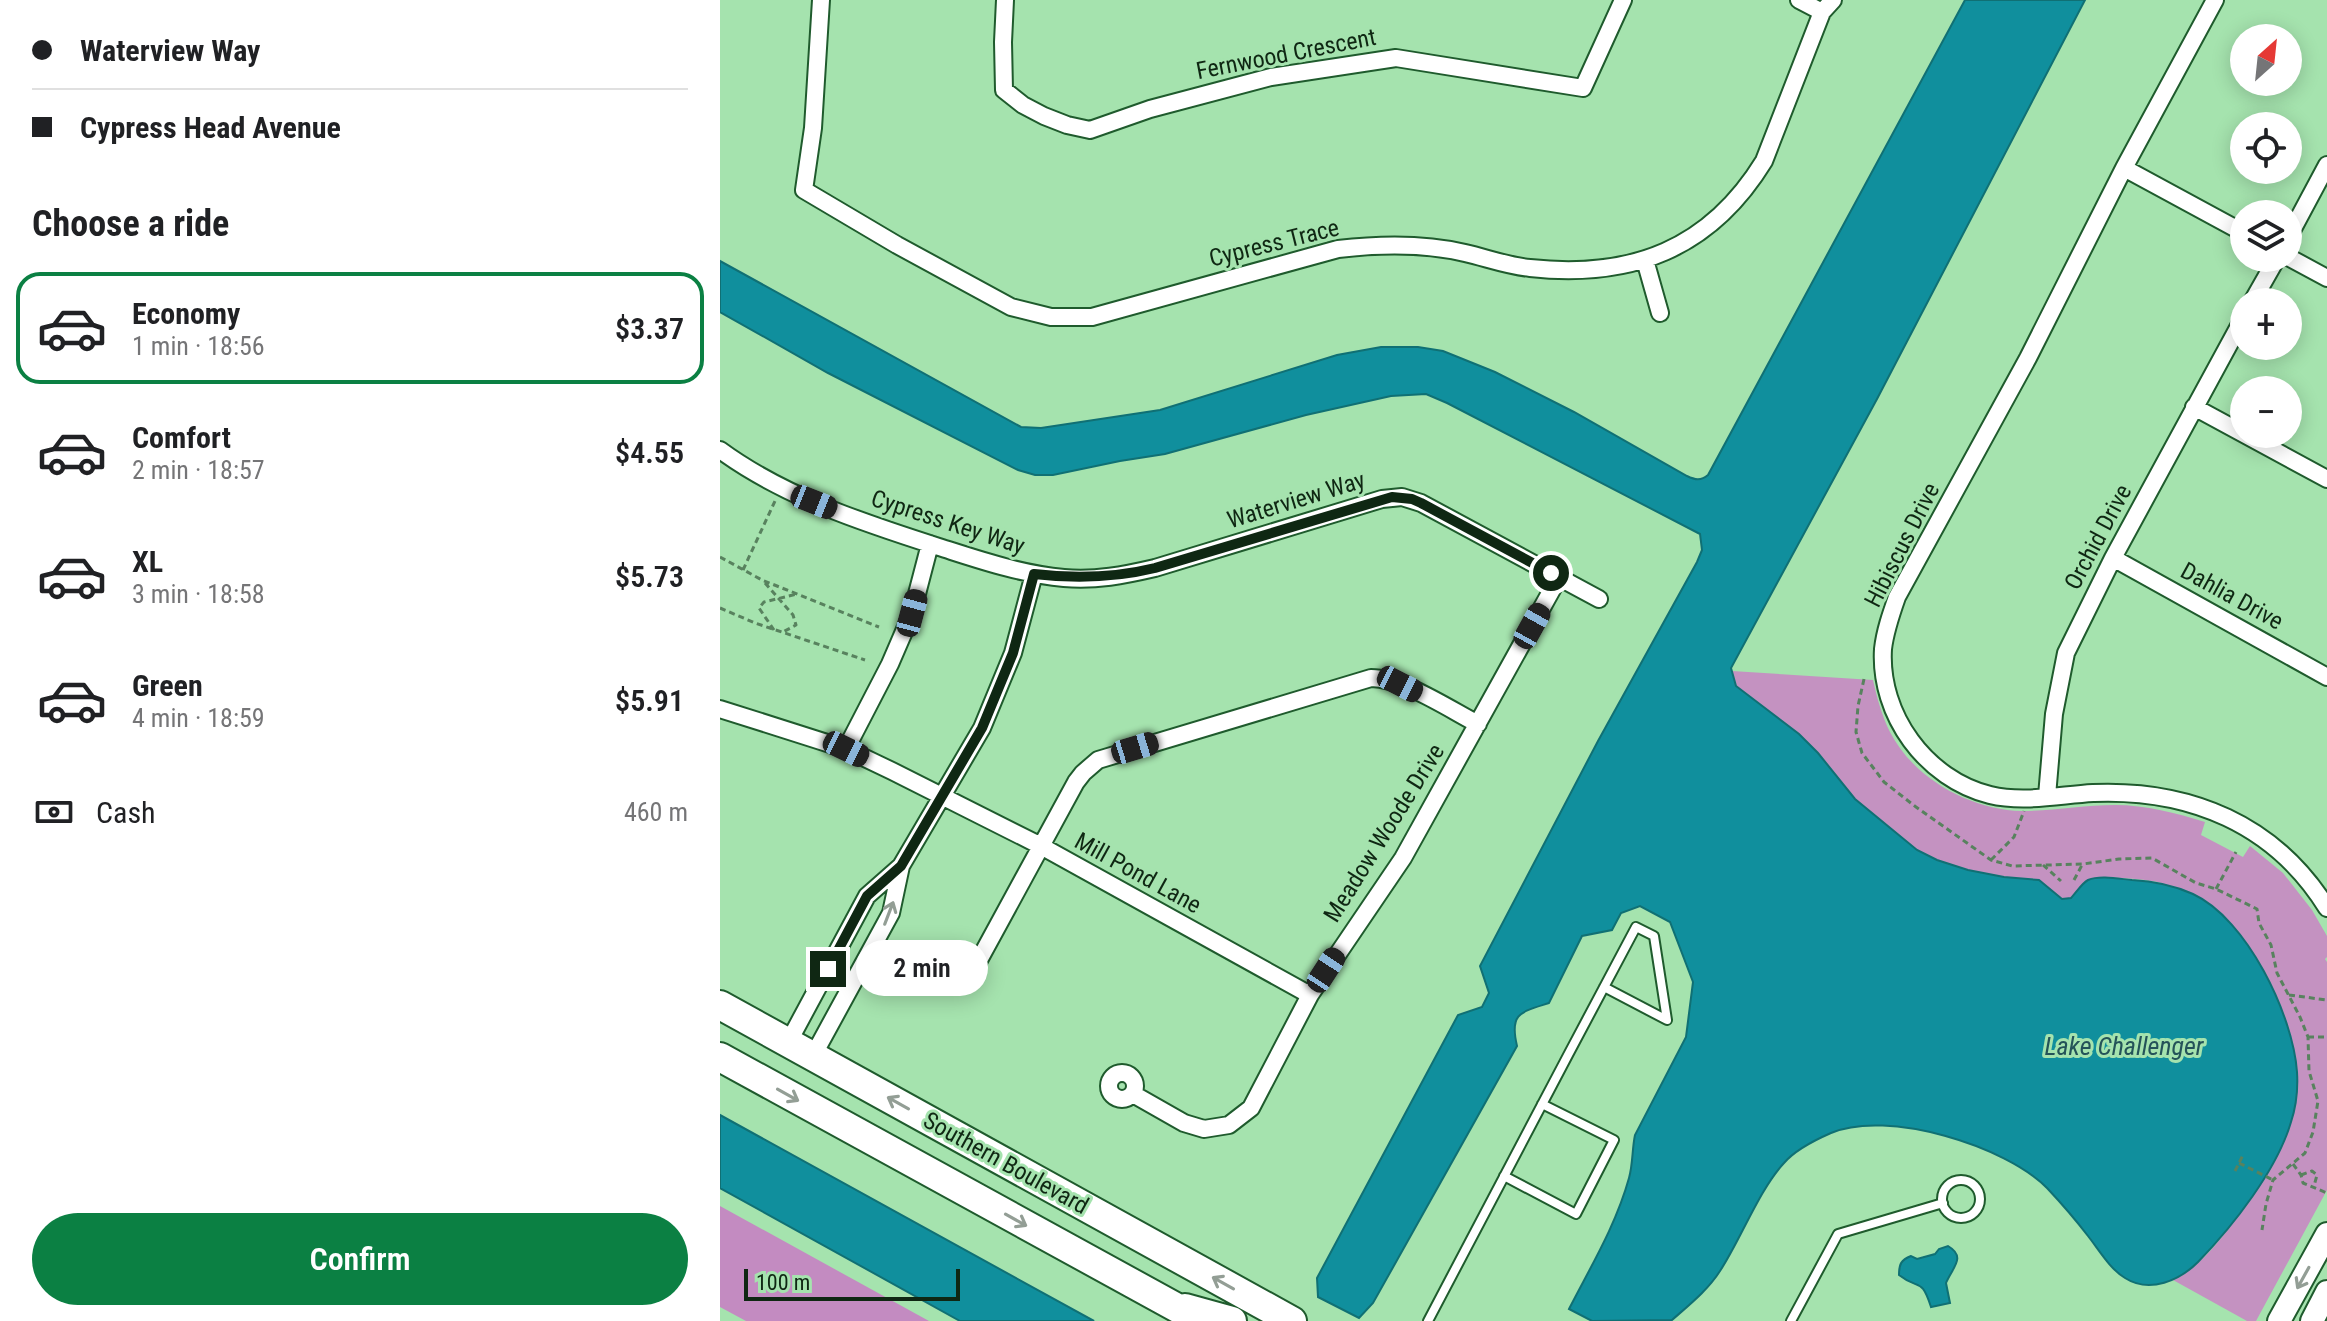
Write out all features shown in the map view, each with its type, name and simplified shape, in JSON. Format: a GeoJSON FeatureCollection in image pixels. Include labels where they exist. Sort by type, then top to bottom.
{"type":"FeatureCollection","features":[{"type":"Feature","properties":{"kind":"highway","name":"Southern Boulevard"},"geometry":{"type":"LineString","coordinates":[[720,1005],[1292,1321]]}},
{"type":"Feature","properties":{"kind":"highway","name":"Southern Boulevard"},"geometry":{"type":"LineString","coordinates":[[720,1057],[1201,1321]]}},
{"type":"Feature","properties":{"kind":"highway"},"geometry":{"type":"LineString","coordinates":[[1169,1304],[1232,1321]]}},
{"type":"Feature","properties":{"kind":"street","name":"Cypress Trace"},"geometry":{"type":"LineString","coordinates":[[821,0],[813,128],[804,190],[992,298],[1030,313],[1051,317],[1092,317],[1338,249],[1370,245],[1435,247],[1528,268],[1559,271],[1590,270],[1645,260],[1675,248],[1717,220],[1751,182],[1764,161],[1827,6]]}},
{"type":"Feature","properties":{"kind":"street","name":"Fernwood Crescent"},"geometry":{"type":"LineString","coordinates":[[1005,0],[1004,90],[1044,116],[1090,130],[1225,87],[1333,65],[1396,58],[1583,88],[1623,0]]}},
{"type":"Feature","properties":{"kind":"street"},"geometry":{"type":"LineString","coordinates":[[1799,0],[1827,6]]}},
{"type":"Feature","properties":{"kind":"street","name":"Hibiscus Drive"},"geometry":{"type":"LineString","coordinates":[[2215,0],[2124,168],[2028,358],[1897,597],[1883,650],[1885,679],[1891,707],[1913,746],[1962,783],[1988,794],[2016,799],[2128,793],[2163,796],[2220,813],[2272,843],[2313,884],[2327,908]]}},
{"type":"Feature","properties":{"kind":"street"},"geometry":{"type":"LineString","coordinates":[[2302,212],[2327,165]]}},
{"type":"Feature","properties":{"kind":"street"},"geometry":{"type":"LineString","coordinates":[[2124,168],[2230,225]]}},
{"type":"Feature","properties":{"kind":"street"},"geometry":{"type":"LineString","coordinates":[[1645,260],[1660,313]]}},
{"type":"Feature","properties":{"kind":"street"},"geometry":{"type":"LineString","coordinates":[[2302,265],[2327,278]]}},
{"type":"Feature","properties":{"kind":"street","name":"Orchid Drive"},"geometry":{"type":"LineString","coordinates":[[2047,796],[2052,727],[2066,653],[2113,558],[2230,342]]}},
{"type":"Feature","properties":{"kind":"street"},"geometry":{"type":"LineString","coordinates":[[2194,407],[2327,479]]}},
{"type":"Feature","properties":{"kind":"street","name":"Cypress Key Way"},"geometry":{"type":"LineString","coordinates":[[720,450],[814,502],[888,531],[1011,570],[1034,574]]}},
{"type":"Feature","properties":{"kind":"street","name":"Waterview Way"},"geometry":{"type":"LineString","coordinates":[[1034,574],[1067,578],[1122,575],[1155,568],[1392,497],[1421,503],[1599,599]]}},
{"type":"Feature","properties":{"kind":"street"},"geometry":{"type":"LineString","coordinates":[[846,749],[890,664],[912,613],[930,544]]}},
{"type":"Feature","properties":{"kind":"street","name":"Dahlia Drive"},"geometry":{"type":"LineString","coordinates":[[2113,558],[2327,677]]}},
{"type":"Feature","properties":{"kind":"street"},"geometry":{"type":"LineString","coordinates":[[800,1050],[867,896],[901,866],[982,728],[1013,653],[1034,574]]}},
{"type":"Feature","properties":{"kind":"street","name":"Meadow Woode Drive"},"geometry":{"type":"LineString","coordinates":[[1133,1094],[1184,1123],[1204,1129],[1229,1125],[1251,1108],[1310,995],[1403,858],[1559,577]]}},
{"type":"Feature","properties":{"kind":"street"},"geometry":{"type":"LineString","coordinates":[[966,984],[1076,782],[1098,760],[1371,678],[1391,680],[1478,724]]}},
{"type":"Feature","properties":{"kind":"street","name":"Mill Pond Lane"},"geometry":{"type":"LineString","coordinates":[[720,709],[846,749],[1041,846],[1310,995]]}},
{"type":"Feature","properties":{"kind":"street"},"geometry":{"type":"LineString","coordinates":[[800,1050],[891,913],[901,866]]}},
{"type":"Feature","properties":{"kind":"street"},"geometry":{"type":"LineString","coordinates":[[2279,1321],[2327,1234]]}},
{"type":"Feature","properties":{"kind":"street"},"geometry":{"type":"LineString","coordinates":[[2312,1321],[2327,1292]]}},
{"type":"Feature","properties":{"kind":"lane"},"geometry":{"type":"LineString","coordinates":[[1428,1321],[1542,1104],[1604,987],[1636,927],[1654,936],[1667,1020],[1604,987]]}},
{"type":"Feature","properties":{"kind":"lane"},"geometry":{"type":"LineString","coordinates":[[1504,1176],[1576,1214],[1614,1140],[1542,1104]]}},
{"type":"Feature","properties":{"kind":"lane"},"geometry":{"type":"LineString","coordinates":[[1966,1180],[1980,1194],[1978,1207],[1970,1216],[1956,1217],[1943,1203],[1944,1191],[1953,1181],[1966,1180]]}},
{"type":"Feature","properties":{"kind":"lane"},"geometry":{"type":"LineString","coordinates":[[1791,1321],[1838,1234],[1943,1203]]}},
{"type":"Feature","properties":{"kind":"path"},"geometry":{"type":"LineString","coordinates":[[743,570],[777,498]]}},
{"type":"Feature","properties":{"kind":"path"},"geometry":{"type":"LineString","coordinates":[[720,557],[762,580],[879,627]]}},
{"type":"Feature","properties":{"kind":"path"},"geometry":{"type":"LineString","coordinates":[[762,580],[793,615],[796,625],[782,633]]}},
{"type":"Feature","properties":{"kind":"path"},"geometry":{"type":"LineString","coordinates":[[774,630],[759,608],[764,602],[797,594]]}},
{"type":"Feature","properties":{"kind":"path"},"geometry":{"type":"LineString","coordinates":[[720,608],[782,633],[865,660]]}},
{"type":"Feature","properties":{"kind":"path"},"geometry":{"type":"LineString","coordinates":[[1864,679],[1856,732],[1862,753],[1884,782],[1991,860],[2012,866],[2152,858],[2196,883],[2257,909],[2259,923],[2271,945],[2277,973],[2308,1037],[2309,1071],[2318,1101],[2313,1132],[2305,1153],[2273,1180],[2262,1230]]}},
{"type":"Feature","properties":{"kind":"path"},"geometry":{"type":"LineString","coordinates":[[1991,860],[2014,837],[2027,798]]}},
{"type":"Feature","properties":{"kind":"path"},"geometry":{"type":"LineString","coordinates":[[2216,889],[2236,852]]}},
{"type":"Feature","properties":{"kind":"path"},"geometry":{"type":"LineString","coordinates":[[2074,880],[2083,864]]}},
{"type":"Feature","properties":{"kind":"path"},"geometry":{"type":"LineString","coordinates":[[2043,865],[2061,881]]}},
{"type":"Feature","properties":{"kind":"path"},"geometry":{"type":"LineString","coordinates":[[2289,995],[2327,1000]]}},
{"type":"Feature","properties":{"kind":"path"},"geometry":{"type":"LineString","coordinates":[[2308,1037],[2327,1037]]}},
{"type":"Feature","properties":{"kind":"path"},"geometry":{"type":"LineString","coordinates":[[2235,1171],[2243,1155]]}},
{"type":"Feature","properties":{"kind":"path"},"geometry":{"type":"LineString","coordinates":[[2239,1163],[2273,1180]]}},
{"type":"Feature","properties":{"kind":"path"},"geometry":{"type":"LineString","coordinates":[[2293,1164],[2303,1183],[2327,1193]]}},
{"type":"Feature","properties":{"kind":"path"},"geometry":{"type":"LineString","coordinates":[[2301,1175],[2308,1171],[2317,1175],[2314,1186]]}},
{"type":"Feature","properties":{"kind":"shaded area"},"geometry":{"type":"Polygon","coordinates":[[[1732,671],[1873,680],[1885,720],[1900,749],[1929,777],[1964,798],[1983,805],[2022,811],[2115,805],[2172,813],[2205,822],[2201,835],[2243,857],[2250,846],[2283,873],[2312,910],[2327,936],[2327,1190],[2256,1321],[2247,1321],[2173,1280],[2194,1266],[2230,1227],[2275,1160],[2294,1108],[2297,1072],[2290,1039],[2274,996],[2244,939],[2228,923],[2161,883],[2124,878],[2094,879],[2086,881],[2071,898],[2062,899],[2034,879],[1968,870],[1917,850],[1855,799],[1799,734],[1736,686],[1732,671]]]}},
{"type":"Feature","properties":{"kind":"shaded area"},"geometry":{"type":"Polygon","coordinates":[[[720,1206],[929,1321],[746,1321],[720,1307],[720,1206]]]}},
{"type":"Feature","properties":{"kind":"water","name":"Lake Challenger"},"geometry":{"type":"Polygon","coordinates":[[[1965,0],[2085,0],[1877,399],[1731,668],[1736,686],[1799,734],[1855,799],[1917,850],[1937,860],[1968,870],[2039,880],[2062,899],[2071,898],[2088,880],[2110,878],[2170,886],[2193,894],[2213,906],[2249,946],[2277,997],[2287,1024],[2294,1049],[2297,1084],[2294,1110],[2284,1140],[2265,1178],[2225,1232],[2198,1262],[2174,1279],[2144,1285],[2114,1270],[2047,1188],[2004,1158],[1945,1136],[1913,1129],[1855,1127],[1831,1133],[1799,1150],[1784,1163],[1766,1187],[1715,1278],[1672,1320],[1592,1321],[1569,1309],[1624,1195],[1635,1135],[1686,1037],[1693,982],[1670,922],[1640,906],[1621,913],[1612,930],[1582,936],[1549,1003],[1524,1012],[1516,1020],[1517,1046],[1373,1303],[1359,1318],[1318,1297],[1317,1278],[1458,1015],[1482,1007],[1489,993],[1480,966],[1598,741],[1697,562],[1702,550],[1700,534],[1426,394],[1391,396],[1306,415],[1165,454],[1053,475],[1035,475],[1018,470],[828,373],[720,312],[720,261],[1021,427],[1041,428],[1160,410],[1337,355],[1381,347],[1418,347],[1443,351],[1495,372],[1574,412],[1687,476],[1700,479],[1708,475],[1965,0]]]}},
{"type":"Feature","properties":{"kind":"water"},"geometry":{"type":"Polygon","coordinates":[[[720,1115],[1094,1321],[960,1321],[720,1188],[720,1115]]]}},
{"type":"Feature","properties":{"kind":"water"},"geometry":{"type":"Polygon","coordinates":[[[1948,1246],[1957,1254],[1946,1283],[1950,1303],[1931,1307],[1922,1287],[1899,1275],[1900,1265],[1911,1256],[1917,1259],[1948,1246]]]}},
{"type":"Feature","properties":{"kind":"route"},"geometry":{"type":"LineString","coordinates":[[828,969],[867,896],[901,866],[982,728],[1013,653],[1034,574],[1100,578],[1155,568],[1392,497],[1421,503],[1551,573]]}}]}
